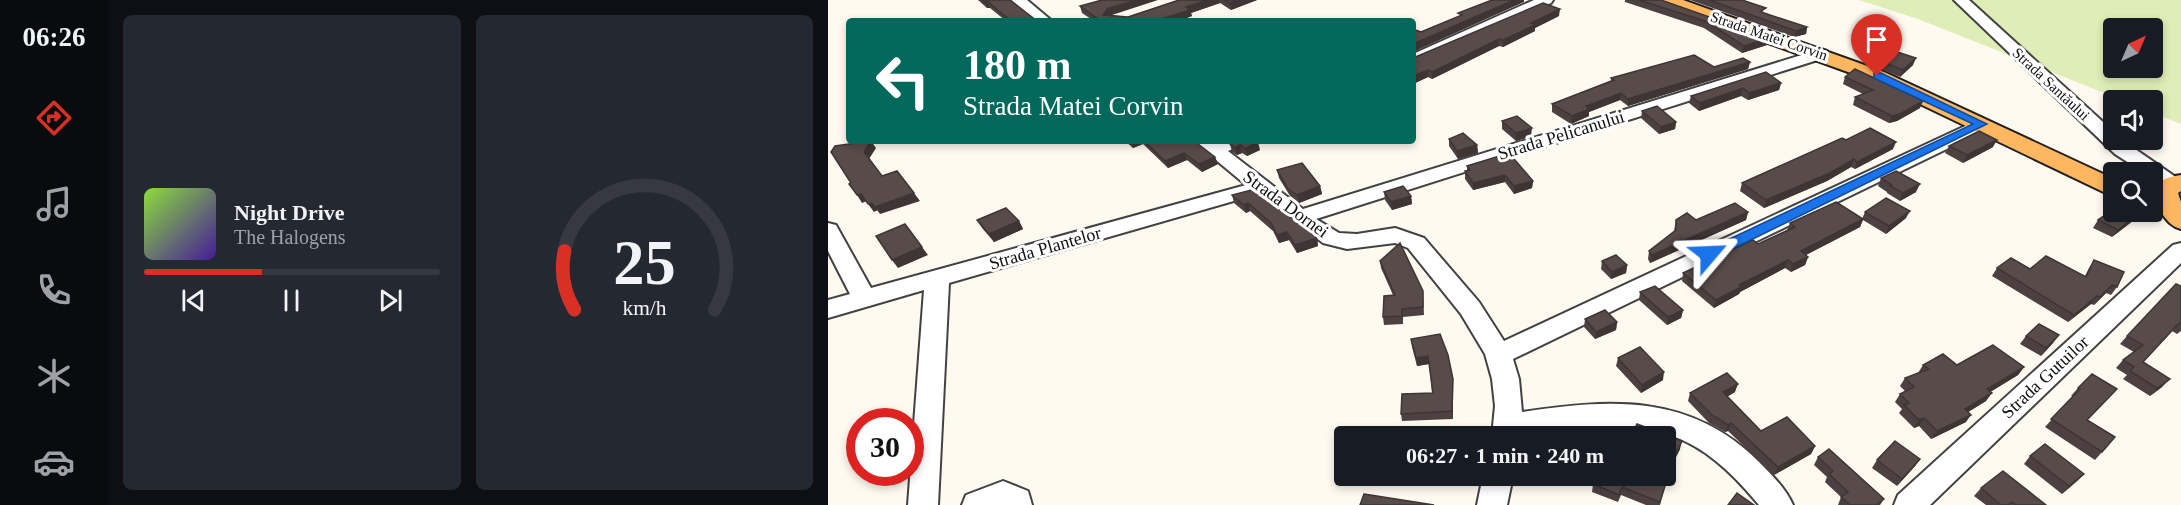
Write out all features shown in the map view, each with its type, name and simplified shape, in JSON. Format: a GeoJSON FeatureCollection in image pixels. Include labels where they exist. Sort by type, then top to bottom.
{"type":"FeatureCollection","features":[{"type":"Feature","properties":{"kind":"main road","name":"Strada Matei Corvin"},"geometry":{"type":"LineString","coordinates":[[1666,0],[1884,78],[2103,184]]}},
{"type":"Feature","properties":{"kind":"main road","name":"Strada Matei Corvin"},"geometry":{"type":"LineString","coordinates":[[2035,150],[2103,169]]}},
{"type":"Feature","properties":{"kind":"main road"},"geometry":{"type":"LineString","coordinates":[[2169,184],[2164,190],[2165,200],[2181,220]]}},
{"type":"Feature","properties":{"kind":"main road"},"geometry":{"type":"LineString","coordinates":[[2163,213],[2181,220]]}},
{"type":"Feature","properties":{"kind":"street"},"geometry":{"type":"LineString","coordinates":[[1018,0],[1041,18]]}},
{"type":"Feature","properties":{"kind":"street"},"geometry":{"type":"LineString","coordinates":[[1416,59],[1546,0]]}},
{"type":"Feature","properties":{"kind":"street","name":"Strada Santăului"},"geometry":{"type":"LineString","coordinates":[[1961,0],[2117,146],[2169,184]]}},
{"type":"Feature","properties":{"kind":"street","name":"Strada Pelicanului"},"geometry":{"type":"LineString","coordinates":[[1300,217],[1821,54]]}},
{"type":"Feature","properties":{"kind":"street"},"geometry":{"type":"LineString","coordinates":[[1500,354],[1982,124]]}},
{"type":"Feature","properties":{"kind":"street","name":"Strada Dornei"},"geometry":{"type":"LineString","coordinates":[[1208,146],[1300,217],[1335,240],[1346,242],[1388,235],[1405,236],[1416,243],[1483,326],[1500,354],[1509,383],[1507,426]]}},
{"type":"Feature","properties":{"kind":"street","name":"Strada Plantelor"},"geometry":{"type":"LineString","coordinates":[[828,309],[1261,187]]}},
{"type":"Feature","properties":{"kind":"street"},"geometry":{"type":"LineString","coordinates":[[828,230],[865,299]]}},
{"type":"Feature","properties":{"kind":"street","name":"Strada Gutuilor"},"geometry":{"type":"LineString","coordinates":[[1909,505],[2181,250]]}},
{"type":"Feature","properties":{"kind":"street"},"geometry":{"type":"LineString","coordinates":[[923,505],[937,279]]}},
{"type":"Feature","properties":{"kind":"street"},"geometry":{"type":"LineString","coordinates":[[1527,426],[1550,420],[1618,416],[1656,417],[1702,437],[1740,463],[1778,505]]}},
{"type":"Feature","properties":{"kind":"street"},"geometry":{"type":"LineString","coordinates":[[1492,505],[1496,486]]}},
{"type":"Feature","properties":{"kind":"street"},"geometry":{"type":"LineString","coordinates":[[977,505],[1003,495],[1017,501],[1017,505]]}},
{"type":"Feature","properties":{"kind":"green space"},"geometry":{"type":"Polygon","coordinates":[[[1859,0],[2181,0],[2181,124],[2163,117],[2163,90],[2103,90],[2103,92],[1918,19],[1859,0]]]}},
{"type":"Feature","properties":{"kind":"building"},"geometry":{"type":"Polygon","coordinates":[[[982,0],[1010,0],[1033,18],[1007,18],[987,1],[982,0]]]}},
{"type":"Feature","properties":{"kind":"building"},"geometry":{"type":"Polygon","coordinates":[[[1102,0],[1136,0],[1107,9],[1103,15],[1128,17],[1179,0],[1208,0],[1186,7],[1190,10],[1165,18],[1097,18],[1080,6],[1102,0]]]}},
{"type":"Feature","properties":{"kind":"building"},"geometry":{"type":"Polygon","coordinates":[[[1492,0],[1514,0],[1416,43],[1416,30],[1421,32],[1462,15],[1458,13],[1492,0]]]}},
{"type":"Feature","properties":{"kind":"building"},"geometry":{"type":"Polygon","coordinates":[[[1639,0],[1661,0],[1769,38],[1744,46],[1705,21],[1639,0]]]}},
{"type":"Feature","properties":{"kind":"building"},"geometry":{"type":"Polygon","coordinates":[[[1709,0],[1742,0],[1766,8],[1761,11],[1764,13],[1807,27],[1796,31],[1709,0]]]}},
{"type":"Feature","properties":{"kind":"building"},"geometry":{"type":"Polygon","coordinates":[[[1543,3],[1560,9],[1531,23],[1535,25],[1503,40],[1499,39],[1432,72],[1428,70],[1416,75],[1416,57],[1543,3]]]}},
{"type":"Feature","properties":{"kind":"building"},"geometry":{"type":"Polygon","coordinates":[[[1882,47],[1916,58],[1903,70],[1870,57],[1882,47]]]}},
{"type":"Feature","properties":{"kind":"building"},"geometry":{"type":"Polygon","coordinates":[[[1694,55],[1714,67],[1743,58],[1750,62],[1628,99],[1621,93],[1586,106],[1589,109],[1572,116],[1552,104],[1614,80],[1611,78],[1694,55]]]}},
{"type":"Feature","properties":{"kind":"building"},"geometry":{"type":"Polygon","coordinates":[[[1855,69],[1923,101],[1892,116],[1855,97],[1873,90],[1845,77],[1855,69]]]}},
{"type":"Feature","properties":{"kind":"building"},"geometry":{"type":"Polygon","coordinates":[[[1766,72],[1781,83],[1749,93],[1743,88],[1700,103],[1691,96],[1766,72]]]}},
{"type":"Feature","properties":{"kind":"building"},"geometry":{"type":"Polygon","coordinates":[[[1657,106],[1676,122],[1661,127],[1642,111],[1657,106]]]}},
{"type":"Feature","properties":{"kind":"building"},"geometry":{"type":"Polygon","coordinates":[[[1517,116],[1532,128],[1516,133],[1502,121],[1517,116]]]}},
{"type":"Feature","properties":{"kind":"building"},"geometry":{"type":"Polygon","coordinates":[[[1870,128],[1896,142],[1857,162],[1854,159],[1830,173],[1766,200],[1742,183],[1842,138],[1846,140],[1870,128]]]}},
{"type":"Feature","properties":{"kind":"building"},"geometry":{"type":"Polygon","coordinates":[[[1979,131],[1997,140],[1967,155],[1949,146],[1979,131]]]}},
{"type":"Feature","properties":{"kind":"building"},"geometry":{"type":"Polygon","coordinates":[[[1463,133],[1477,145],[1457,151],[1449,139],[1463,133]]]}},
{"type":"Feature","properties":{"kind":"building"},"geometry":{"type":"Polygon","coordinates":[[[869,144],[864,152],[882,176],[897,171],[914,193],[875,207],[872,203],[868,204],[861,194],[857,195],[849,184],[851,183],[831,152],[835,146],[869,144]]]}},
{"type":"Feature","properties":{"kind":"building"},"geometry":{"type":"Polygon","coordinates":[[[1147,144],[1198,144],[1215,157],[1199,164],[1184,153],[1165,161],[1147,144]]]}},
{"type":"Feature","properties":{"kind":"building"},"geometry":{"type":"Polygon","coordinates":[[[1230,144],[1254,144],[1245,149],[1240,145],[1235,148],[1230,144]]]}},
{"type":"Feature","properties":{"kind":"building"},"geometry":{"type":"Polygon","coordinates":[[[1509,153],[1533,181],[1514,186],[1505,175],[1473,183],[1465,171],[1470,170],[1467,166],[1509,153]]]}},
{"type":"Feature","properties":{"kind":"building"},"geometry":{"type":"Polygon","coordinates":[[[1302,163],[1320,186],[1297,195],[1288,189],[1277,170],[1302,163]]]}},
{"type":"Feature","properties":{"kind":"building"},"geometry":{"type":"Polygon","coordinates":[[[1896,171],[1920,184],[1903,193],[1881,178],[1896,171]]]}},
{"type":"Feature","properties":{"kind":"building"},"geometry":{"type":"Polygon","coordinates":[[[1403,186],[1411,196],[1391,202],[1384,192],[1403,186]]]}},
{"type":"Feature","properties":{"kind":"building"},"geometry":{"type":"Polygon","coordinates":[[[1255,189],[1317,238],[1295,245],[1287,232],[1277,235],[1271,223],[1248,203],[1244,205],[1232,195],[1255,189]]]}},
{"type":"Feature","properties":{"kind":"building"},"geometry":{"type":"Polygon","coordinates":[[[1886,198],[1910,211],[1889,226],[1865,212],[1886,198]]]}},
{"type":"Feature","properties":{"kind":"building"},"geometry":{"type":"Polygon","coordinates":[[[1836,202],[1863,219],[1801,251],[1808,257],[1793,264],[1788,260],[1739,285],[1741,287],[1716,300],[1683,273],[1753,240],[1758,244],[1795,227],[1790,223],[1836,202]]]}},
{"type":"Feature","properties":{"kind":"building"},"geometry":{"type":"Polygon","coordinates":[[[1735,203],[1748,212],[1652,255],[1649,251],[1676,230],[1676,220],[1687,213],[1696,220],[1735,203]]]}},
{"type":"Feature","properties":{"kind":"building"},"geometry":{"type":"Polygon","coordinates":[[[1006,208],[1019,221],[989,234],[977,220],[1006,208]]]}},
{"type":"Feature","properties":{"kind":"building"},"geometry":{"type":"Polygon","coordinates":[[[2103,217],[2103,222],[2128,222],[2118,230],[2098,220],[2103,217]]]}},
{"type":"Feature","properties":{"kind":"building"},"geometry":{"type":"Polygon","coordinates":[[[905,224],[922,247],[892,260],[876,236],[905,224]]]}},
{"type":"Feature","properties":{"kind":"building"},"geometry":{"type":"Polygon","coordinates":[[[1400,243],[1423,291],[1423,307],[1402,309],[1402,316],[1383,317],[1384,296],[1395,295],[1380,261],[1400,243]]]}},
{"type":"Feature","properties":{"kind":"building"},"geometry":{"type":"Polygon","coordinates":[[[1616,255],[1627,265],[1612,272],[1602,261],[1616,255]]]}},
{"type":"Feature","properties":{"kind":"building"},"geometry":{"type":"Polygon","coordinates":[[[2046,256],[2086,277],[2094,260],[2124,272],[2117,287],[2112,285],[2100,297],[2097,296],[2074,315],[1997,268],[2011,258],[2030,269],[2046,256]]]}},
{"type":"Feature","properties":{"kind":"building"},"geometry":{"type":"Polygon","coordinates":[[[2176,284],[2181,286],[2181,324],[2179,323],[2143,362],[2170,379],[2157,388],[2130,371],[2134,367],[2123,360],[2143,345],[2127,336],[2176,284]]]}},
{"type":"Feature","properties":{"kind":"building"},"geometry":{"type":"Polygon","coordinates":[[[1655,286],[1683,310],[1668,317],[1640,292],[1655,286]]]}},
{"type":"Feature","properties":{"kind":"building"},"geometry":{"type":"Polygon","coordinates":[[[1605,310],[1617,322],[1596,332],[1585,319],[1605,310]]]}},
{"type":"Feature","properties":{"kind":"building"},"geometry":{"type":"Polygon","coordinates":[[[2039,324],[2059,335],[2046,348],[2026,336],[2039,324]]]}},
{"type":"Feature","properties":{"kind":"building"},"geometry":{"type":"Polygon","coordinates":[[[1440,334],[1448,355],[1453,379],[1452,411],[1401,414],[1402,394],[1433,393],[1428,356],[1416,358],[1411,339],[1440,334]]]}},
{"type":"Feature","properties":{"kind":"building"},"geometry":{"type":"Polygon","coordinates":[[[1993,345],[2024,367],[1987,389],[1992,393],[1965,409],[1971,415],[1937,431],[1924,418],[1919,420],[1904,405],[1909,403],[1900,394],[1914,387],[1905,378],[1929,369],[1923,365],[1943,354],[1957,365],[1993,345]]]}},
{"type":"Feature","properties":{"kind":"building"},"geometry":{"type":"Polygon","coordinates":[[[1640,347],[1664,372],[1642,385],[1618,358],[1640,347]]]}},
{"type":"Feature","properties":{"kind":"building"},"geometry":{"type":"Polygon","coordinates":[[[1727,373],[1738,384],[1723,392],[1761,431],[1787,417],[1815,446],[1778,467],[1731,423],[1728,425],[1712,415],[1690,393],[1727,373]]]}},
{"type":"Feature","properties":{"kind":"building"},"geometry":{"type":"Polygon","coordinates":[[[2092,374],[2117,389],[2087,420],[2115,437],[2102,452],[2051,419],[2092,374]]]}},
{"type":"Feature","properties":{"kind":"building"},"geometry":{"type":"Polygon","coordinates":[[[1676,439],[1682,441],[1676,453],[1676,439]]]}},
{"type":"Feature","properties":{"kind":"building"},"geometry":{"type":"Polygon","coordinates":[[[1895,441],[1920,459],[1902,479],[1877,460],[1895,441]]]}},
{"type":"Feature","properties":{"kind":"building"},"geometry":{"type":"Polygon","coordinates":[[[2045,444],[2084,474],[2069,486],[2030,456],[2045,444]]]}},
{"type":"Feature","properties":{"kind":"building"},"geometry":{"type":"Polygon","coordinates":[[[1829,449],[1884,499],[1876,505],[1850,505],[1841,497],[1848,492],[1829,474],[1833,471],[1818,457],[1829,449]]]}},
{"type":"Feature","properties":{"kind":"building"},"geometry":{"type":"Polygon","coordinates":[[[2003,471],[2046,505],[2016,505],[2012,502],[2008,505],[2001,505],[1981,488],[2003,471]]]}},
{"type":"Feature","properties":{"kind":"building"},"geometry":{"type":"Polygon","coordinates":[[[1598,486],[1665,486],[1660,502],[1622,487],[1619,495],[1598,486]]]}},
{"type":"Feature","properties":{"kind":"building"},"geometry":{"type":"Polygon","coordinates":[[[1737,493],[1754,505],[1728,505],[1737,493]]]}},
{"type":"Feature","properties":{"kind":"building"},"geometry":{"type":"Polygon","coordinates":[[[1364,494],[1434,505],[1360,505],[1364,494]]]}},
{"type":"Feature","properties":{"kind":"route"},"geometry":{"type":"LineString","coordinates":[[1709,254],[1982,124],[1877,76]]}}]}
